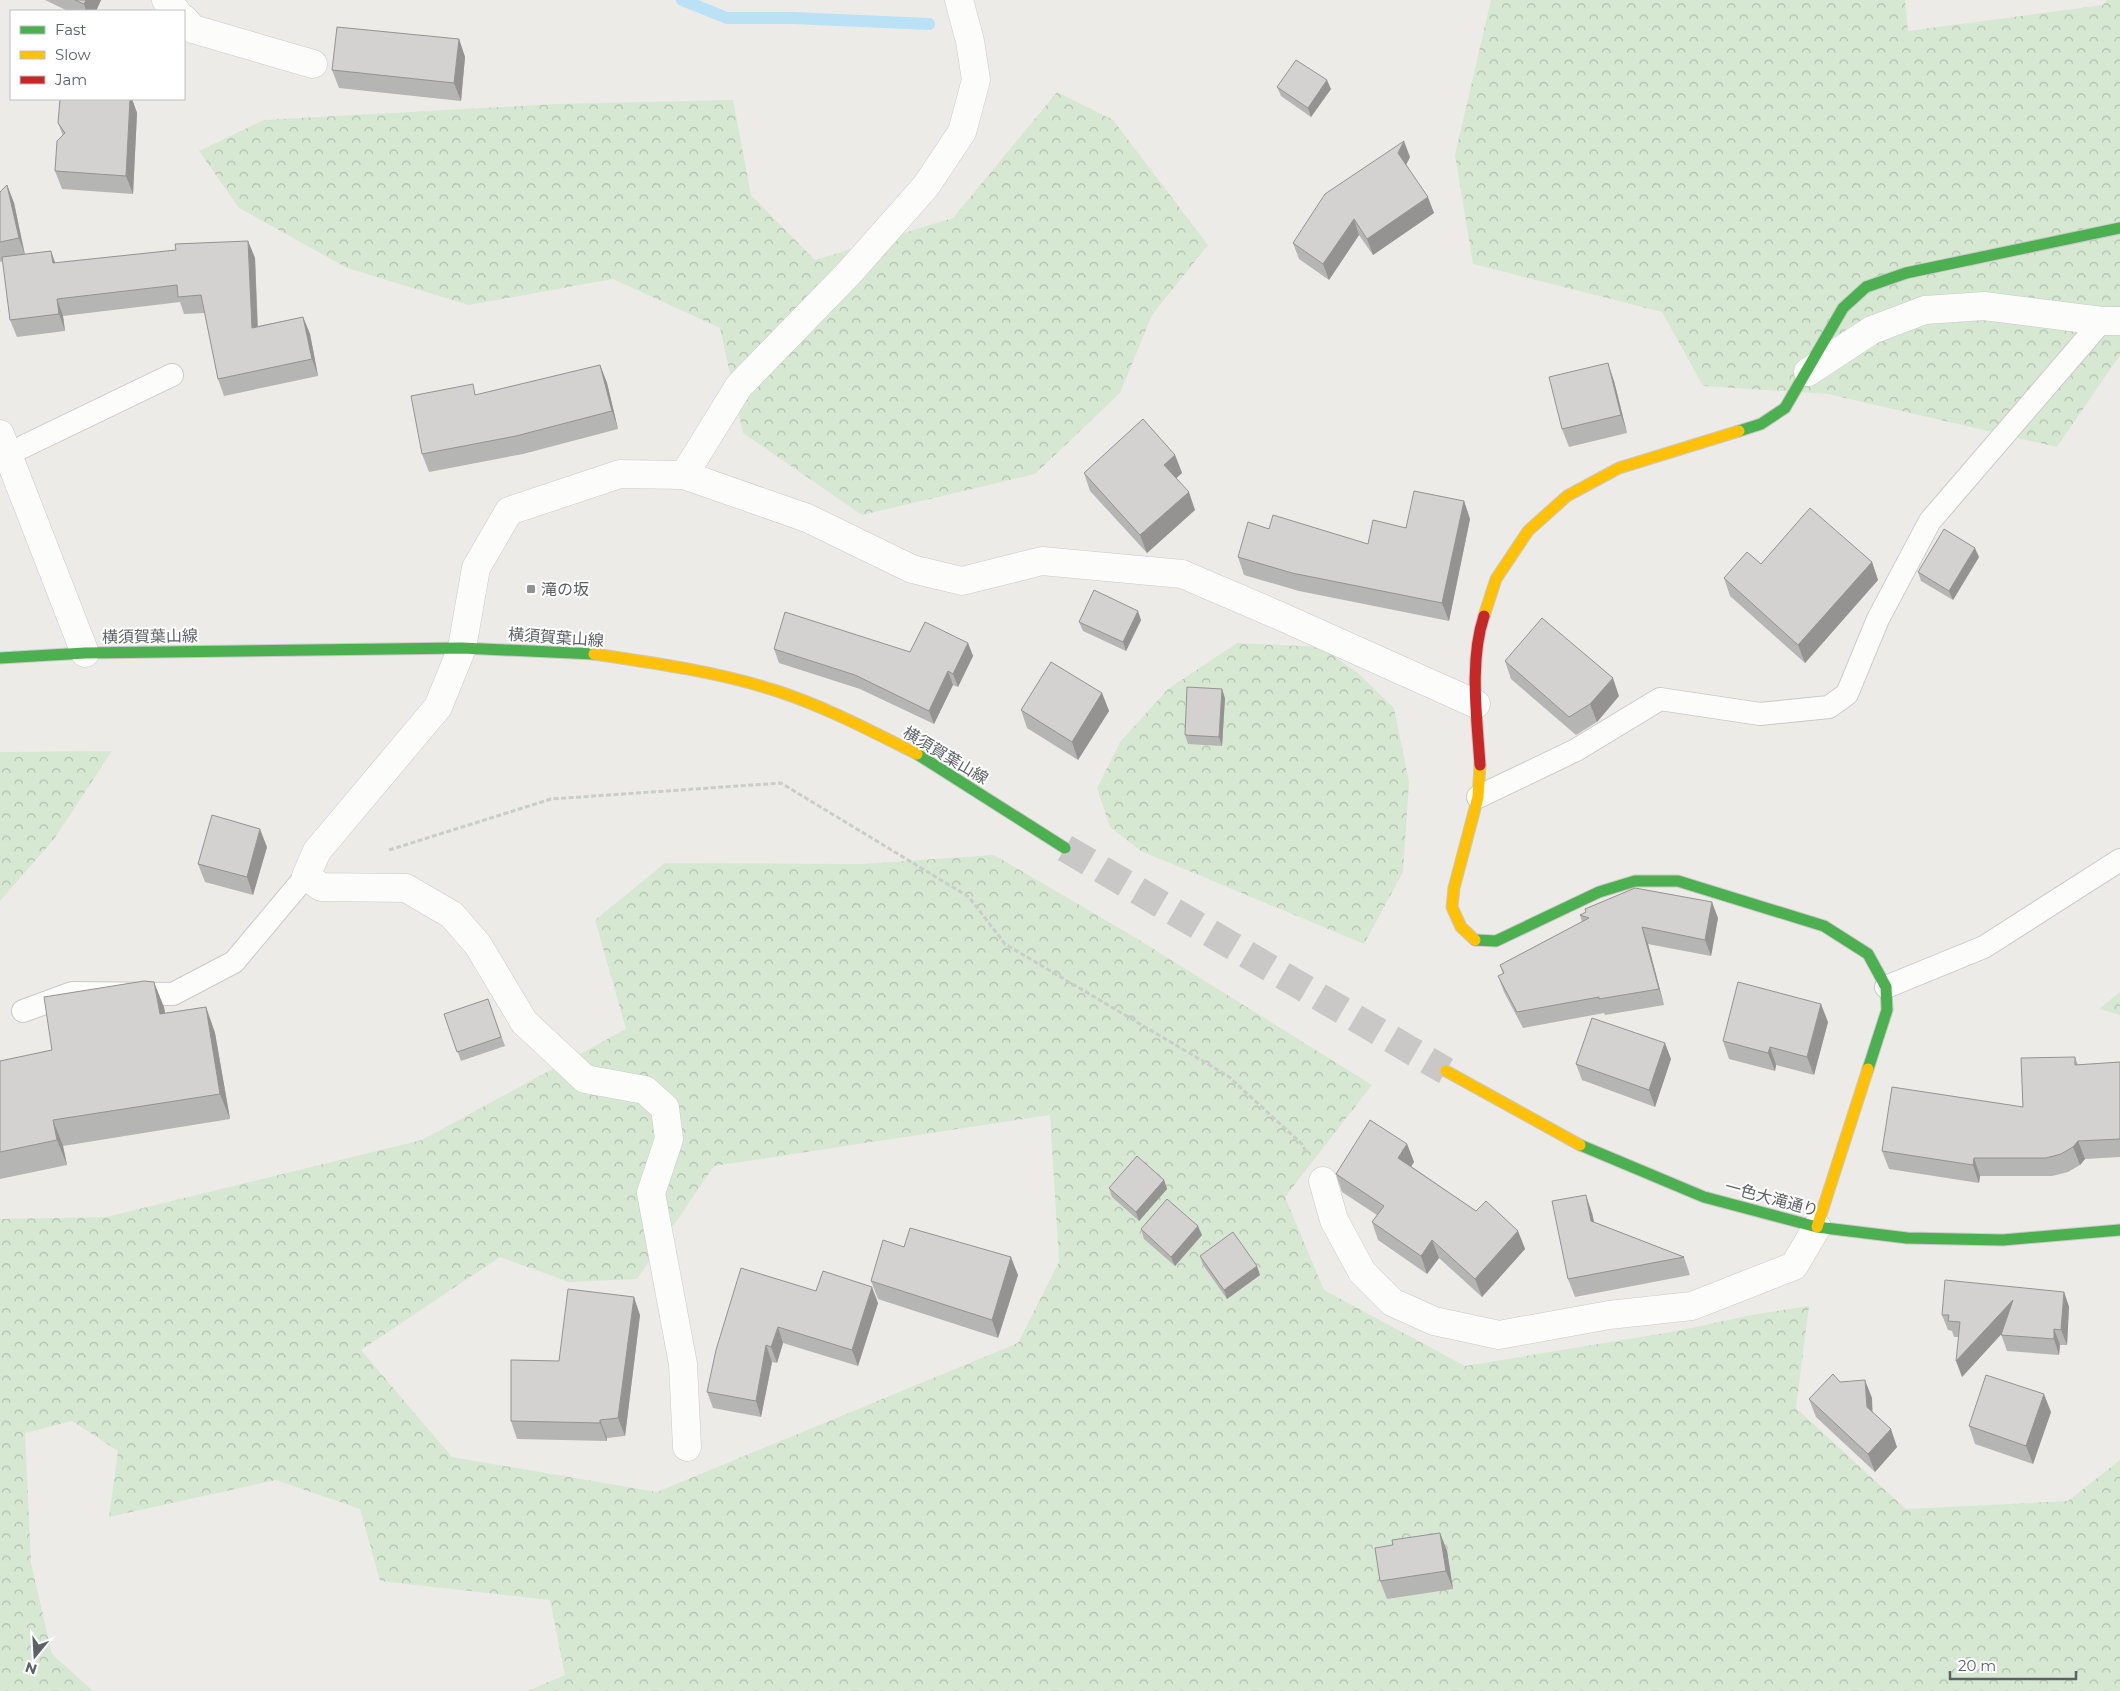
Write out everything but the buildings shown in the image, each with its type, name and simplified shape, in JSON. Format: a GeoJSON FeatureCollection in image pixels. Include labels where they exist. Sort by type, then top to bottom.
{"type":"FeatureCollection","features":[{"type":"Feature","properties":{"kind":"street"},"geometry":{"type":"LineString","coordinates":[[166,0],[175,10]]}},
{"type":"Feature","properties":{"kind":"street"},"geometry":{"type":"LineString","coordinates":[[684,475],[739,386],[849,273],[926,186],[962,132],[976,80],[970,41],[958,0]]}},
{"type":"Feature","properties":{"kind":"street"},"geometry":{"type":"LineString","coordinates":[[185,20],[193,29],[313,64]]}},
{"type":"Feature","properties":{"kind":"street"},"geometry":{"type":"LineString","coordinates":[[1323,1181],[1334,1220],[1362,1272],[1392,1302],[1434,1321],[1499,1335],[1609,1315],[1692,1306],[1794,1266],[1817,1227],[1887,1010],[1886,988],[1868,954],[1824,926],[1678,881],[1635,881],[1599,892],[1496,941],[1476,941],[1461,927],[1452,907],[1454,888],[1478,797],[1480,767],[1476,704],[1477,636],[1496,579],[1528,531],[1567,496],[1619,468],[1761,424],[1785,408],[1808,372],[1843,308],[1866,287],[1906,273],[2120,228]]}},
{"type":"Feature","properties":{"kind":"street"},"geometry":{"type":"LineString","coordinates":[[1808,372],[1872,330],[1925,310],[1984,306],[2111,321]]}},
{"type":"Feature","properties":{"kind":"street"},"geometry":{"type":"LineString","coordinates":[[4,444],[85,653]]}},
{"type":"Feature","properties":{"kind":"street"},"geometry":{"type":"LineString","coordinates":[[686,1447],[683,1364],[651,1193],[669,1139],[665,1108],[645,1090],[585,1079],[524,1022],[478,946],[452,915],[406,888],[321,887],[306,876],[317,851],[438,707],[462,648],[476,568],[509,511],[620,474],[684,475],[807,518],[912,569],[962,581],[1042,561],[1182,574],[1476,704]]}},
{"type":"Feature","properties":{"kind":"street","name":"横須賀葉山線"},"geometry":{"type":"LineString","coordinates":[[0,658],[85,653],[462,648],[580,652],[688,668],[777,691],[851,720],[920,756],[1065,848]]}},
{"type":"Feature","properties":{"kind":"street","name":"一色大滝通り"},"geometry":{"type":"LineString","coordinates":[[1446,1071],[1570,1141],[1704,1197],[1817,1227],[1907,1238],[2003,1240],[2120,1230]]}},
{"type":"Feature","properties":{"kind":"lane"},"geometry":{"type":"LineString","coordinates":[[1478,797],[1576,750],[1660,699],[1760,714],[1829,707],[1847,694],[1878,619],[1930,521],[2111,321]]}},
{"type":"Feature","properties":{"kind":"lane"},"geometry":{"type":"LineString","coordinates":[[4,444],[172,375]]}},
{"type":"Feature","properties":{"kind":"lane"},"geometry":{"type":"LineString","coordinates":[[1886,988],[1984,947],[2120,860]]}},
{"type":"Feature","properties":{"kind":"lane"},"geometry":{"type":"LineString","coordinates":[[23,1011],[72,993],[172,994],[234,962],[306,876]]}},
{"type":"Feature","properties":{"kind":"path"},"geometry":{"type":"LineString","coordinates":[[381,852],[551,799],[781,782],[969,897],[1005,944],[1228,1076],[1302,1144],[1323,1181]]}},
{"type":"Feature","properties":{"kind":"green space"},"geometry":{"type":"Polygon","coordinates":[[[1491,0],[1905,0],[1908,31],[2103,5],[2107,0],[2120,0],[2120,355],[2057,447],[1828,394],[1703,386],[1662,312],[1473,264],[1455,155],[1491,0]]]}},
{"type":"Feature","properties":{"kind":"green space"},"geometry":{"type":"Polygon","coordinates":[[[1057,92],[1113,120],[1208,245],[1152,315],[1120,393],[1035,474],[862,515],[743,433],[720,328],[613,279],[469,305],[347,268],[239,208],[199,151],[264,120],[556,104],[733,100],[751,195],[815,260],[953,218],[1057,92]]]}},
{"type":"Feature","properties":{"kind":"green space"},"geometry":{"type":"Polygon","coordinates":[[[1237,643],[1321,647],[1359,674],[1394,708],[1409,782],[1403,872],[1364,944],[1141,851],[1110,827],[1097,788],[1120,742],[1168,689],[1237,643]]]}},
{"type":"Feature","properties":{"kind":"green space"},"geometry":{"type":"Polygon","coordinates":[[[112,751],[54,839],[0,901],[0,752],[112,751]]]}},
{"type":"Feature","properties":{"kind":"green space"},"geometry":{"type":"Polygon","coordinates":[[[994,855],[1136,938],[1372,1085],[1285,1197],[1324,1290],[1465,1366],[1677,1331],[1751,1315],[1809,1306],[1796,1408],[1906,1509],[2068,1501],[2120,1460],[2120,1691],[527,1691],[565,1675],[550,1600],[380,1581],[360,1509],[276,1480],[109,1517],[118,1451],[72,1421],[25,1433],[31,1563],[52,1654],[93,1691],[0,1691],[0,1219],[106,1217],[422,1140],[626,1029],[595,920],[665,863],[862,864],[994,855]],[[1050,1115],[714,1166],[637,1279],[569,1282],[500,1257],[361,1350],[452,1457],[657,1492],[1018,1343],[1059,1262],[1050,1115]]]}},
{"type":"Feature","properties":{"kind":"green space"},"geometry":{"type":"Polygon","coordinates":[[[2120,992],[2120,1015],[2099,1009],[2120,992]]]}},
{"type":"Feature","properties":{"kind":"waterway"},"geometry":{"type":"LineString","coordinates":[[682,0],[727,18],[793,18],[929,24]]}},
{"type":"Feature","properties":{"kind":"tunnel"},"geometry":{"type":"LineString","coordinates":[[1065,848],[1446,1071]]}},
{"type":"Feature","properties":{"kind":"traffic: fast"},"geometry":{"type":"LineString","coordinates":[[1739,431],[1761,424],[1785,408],[1843,308],[1866,287],[1906,273],[2120,228]]}},
{"type":"Feature","properties":{"kind":"traffic: fast"},"geometry":{"type":"LineString","coordinates":[[0,658],[85,653],[462,648],[594,654]]}},
{"type":"Feature","properties":{"kind":"traffic: fast"},"geometry":{"type":"LineString","coordinates":[[917,754],[1065,848]]}},
{"type":"Feature","properties":{"kind":"traffic: fast"},"geometry":{"type":"LineString","coordinates":[[1475,940],[1496,941],[1599,892],[1635,881],[1678,881],[1824,926],[1868,954],[1886,987],[1887,1010],[1868,1069]]}},
{"type":"Feature","properties":{"kind":"traffic: fast"},"geometry":{"type":"LineString","coordinates":[[1580,1145],[1704,1197],[1817,1227],[1907,1238],[2003,1240],[2120,1230]]}},
{"type":"Feature","properties":{"kind":"traffic: slow"},"geometry":{"type":"LineString","coordinates":[[1484,616],[1496,579],[1528,531],[1567,496],[1619,468],[1739,431]]}},
{"type":"Feature","properties":{"kind":"traffic: slow"},"geometry":{"type":"LineString","coordinates":[[594,654],[709,673],[755,684],[795,697],[831,712],[917,754]]}},
{"type":"Feature","properties":{"kind":"traffic: slow"},"geometry":{"type":"LineString","coordinates":[[1475,940],[1461,927],[1452,907],[1454,888],[1478,797],[1480,765]]}},
{"type":"Feature","properties":{"kind":"traffic: slow"},"geometry":{"type":"LineString","coordinates":[[1817,1227],[1868,1069]]}},
{"type":"Feature","properties":{"kind":"traffic: slow"},"geometry":{"type":"LineString","coordinates":[[1446,1071],[1580,1145]]}},
{"type":"Feature","properties":{"kind":"traffic: jam"},"geometry":{"type":"LineString","coordinates":[[1480,765],[1475,671],[1479,633],[1484,616]]}},
{"type":"Feature","properties":{"kind":"place","name":"滝の坂"},"geometry":{"type":"Point","coordinates":[531,589]}}]}
